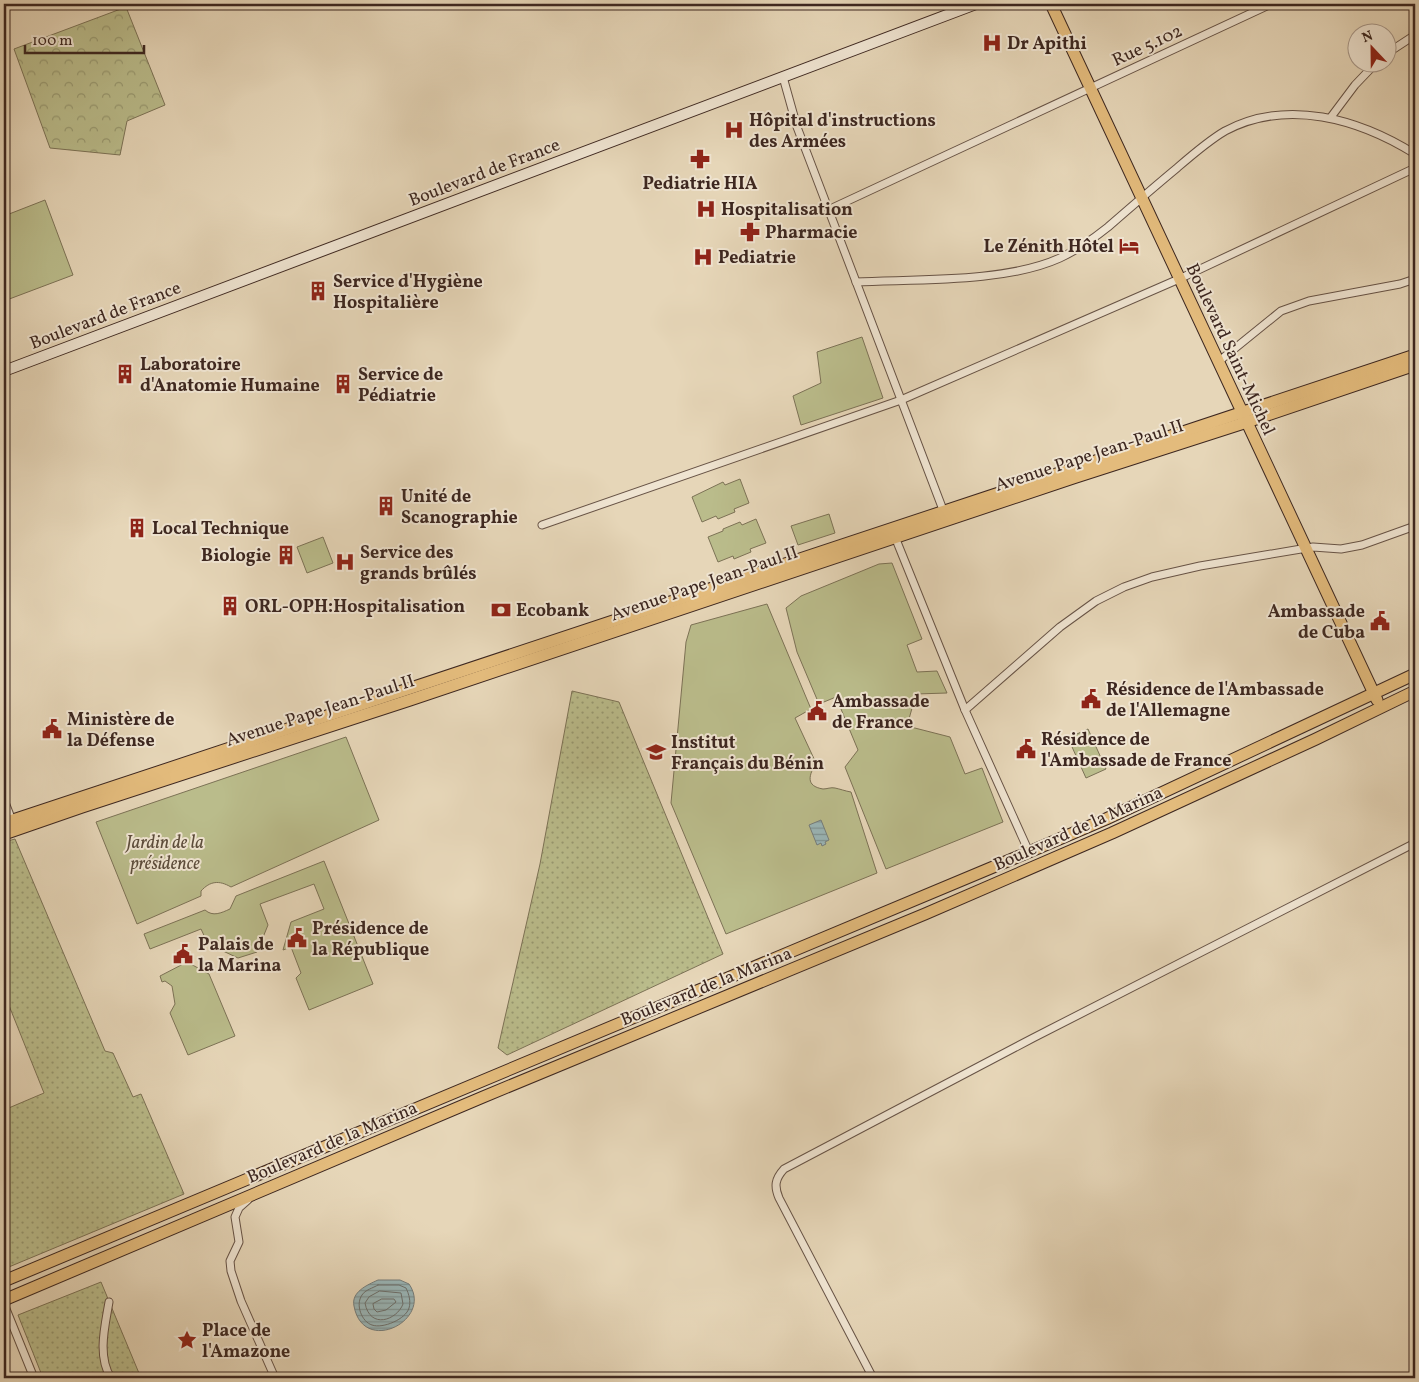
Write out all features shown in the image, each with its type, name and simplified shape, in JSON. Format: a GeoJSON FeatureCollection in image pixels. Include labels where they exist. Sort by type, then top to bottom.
{"type":"FeatureCollection","features":[{"type":"Feature","properties":{"kind":"main road","name":"Boulevard Saint-Michel"},"geometry":{"type":"LineString","coordinates":[[1050,4],[1380,708]]}},
{"type":"Feature","properties":{"kind":"main road","name":"Avenue Pape Jean-Paul II"},"geometry":{"type":"LineString","coordinates":[[1245,418],[1415,355]]}},
{"type":"Feature","properties":{"kind":"main road","name":"Avenue Pape Jean-Paul II"},"geometry":{"type":"LineString","coordinates":[[4,834],[11,824],[945,516],[1415,364]]}},
{"type":"Feature","properties":{"kind":"main road","name":"Avenue Pape Jean-Paul II"},"geometry":{"type":"LineString","coordinates":[[508,661],[895,537],[945,516]]}},
{"type":"Feature","properties":{"kind":"main road","name":"Boulevard de la Marina"},"geometry":{"type":"LineString","coordinates":[[4,1281],[1106,819],[1415,674]]}},
{"type":"Feature","properties":{"kind":"main road","name":"Boulevard de la Marina"},"geometry":{"type":"LineString","coordinates":[[4,1300],[483,1097],[925,914],[1112,833],[1415,691]]}},
{"type":"Feature","properties":{"kind":"main road"},"geometry":{"type":"LineString","coordinates":[[480,1083],[483,1097]]}},
{"type":"Feature","properties":{"kind":"main road"},"geometry":{"type":"LineString","coordinates":[[444,1097],[445,1113]]}},
{"type":"Feature","properties":{"kind":"street","name":"Boulevard de France"},"geometry":{"type":"LineString","coordinates":[[4,371],[976,4]]}},
{"type":"Feature","properties":{"kind":"street","name":"Rue 5.102"},"geometry":{"type":"LineString","coordinates":[[828,210],[1270,4]]}},
{"type":"Feature","properties":{"kind":"street"},"geometry":{"type":"LineString","coordinates":[[1396,47],[1415,35]]}},
{"type":"Feature","properties":{"kind":"street"},"geometry":{"type":"LineString","coordinates":[[1331,117],[1354,86],[1367,72]]}},
{"type":"Feature","properties":{"kind":"street"},"geometry":{"type":"LineString","coordinates":[[783,77],[797,127],[945,516]]}},
{"type":"Feature","properties":{"kind":"street"},"geometry":{"type":"LineString","coordinates":[[856,282],[969,277],[1014,271],[1059,258],[1090,241],[1203,146],[1233,127],[1256,119],[1295,114],[1331,117],[1370,130],[1415,154]]}},
{"type":"Feature","properties":{"kind":"street"},"geometry":{"type":"LineString","coordinates":[[542,525],[901,400],[1179,279],[1415,168]]}},
{"type":"Feature","properties":{"kind":"street"},"geometry":{"type":"LineString","coordinates":[[1218,362],[1281,311],[1309,302],[1400,284],[1415,279]]}},
{"type":"Feature","properties":{"kind":"street"},"geometry":{"type":"LineString","coordinates":[[966,710],[1054,632],[1086,608],[1110,594],[1137,582],[1166,574],[1306,548],[1340,549],[1362,545],[1415,526]]}},
{"type":"Feature","properties":{"kind":"street"},"geometry":{"type":"LineString","coordinates":[[895,537],[966,710],[1029,852]]}},
{"type":"Feature","properties":{"kind":"street"},"geometry":{"type":"LineString","coordinates":[[4,800],[11,824]]}},
{"type":"Feature","properties":{"kind":"street"},"geometry":{"type":"LineString","coordinates":[[873,1378],[775,1190],[776,1182],[784,1169],[1091,1008],[1415,843]]}},
{"type":"Feature","properties":{"kind":"street"},"geometry":{"type":"LineString","coordinates":[[254,1194],[238,1208],[236,1216],[238,1242],[230,1261],[231,1271],[241,1300],[275,1378]]}},
{"type":"Feature","properties":{"kind":"street"},"geometry":{"type":"LineString","coordinates":[[109,1302],[103,1354],[106,1371],[111,1378]]}},
{"type":"Feature","properties":{"kind":"street"},"geometry":{"type":"LineString","coordinates":[[4,1304],[34,1378]]}},
{"type":"Feature","properties":{"kind":"green space"},"geometry":{"type":"Polygon","coordinates":[[[126,7],[165,105],[127,121],[120,155],[50,148],[14,49],[126,7]]]}},
{"type":"Feature","properties":{"kind":"green space"},"geometry":{"type":"Polygon","coordinates":[[[45,200],[73,275],[4,301],[4,216],[45,200]]]}},
{"type":"Feature","properties":{"kind":"green space"},"geometry":{"type":"Polygon","coordinates":[[[862,337],[883,398],[801,425],[793,396],[821,383],[817,352],[862,337]]]}},
{"type":"Feature","properties":{"kind":"green space"},"geometry":{"type":"Polygon","coordinates":[[[740,479],[749,503],[734,509],[735,512],[718,519],[716,516],[702,522],[692,497],[723,482],[725,485],[740,479]]]}},
{"type":"Feature","properties":{"kind":"green space"},"geometry":{"type":"Polygon","coordinates":[[[829,514],[835,533],[798,545],[791,526],[829,514]]]}},
{"type":"Feature","properties":{"kind":"green space"},"geometry":{"type":"Polygon","coordinates":[[[756,519],[766,543],[750,549],[751,552],[734,559],[733,556],[718,562],[708,537],[740,522],[742,525],[756,519]]]}},
{"type":"Feature","properties":{"kind":"green space"},"geometry":{"type":"Polygon","coordinates":[[[323,537],[333,563],[307,573],[297,547],[323,537]]]}},
{"type":"Feature","properties":{"kind":"green space"},"geometry":{"type":"Polygon","coordinates":[[[892,563],[922,639],[907,645],[917,672],[937,671],[947,693],[916,694],[907,726],[950,737],[965,774],[982,768],[1003,822],[886,869],[845,767],[858,750],[836,697],[819,704],[797,652],[786,608],[801,596],[879,564],[892,563]]]}},
{"type":"Feature","properties":{"kind":"green space"},"geometry":{"type":"Polygon","coordinates":[[[767,604],[811,709],[795,718],[816,763],[810,776],[811,783],[817,788],[834,788],[851,792],[877,873],[726,934],[671,803],[686,642],[691,625],[767,604]]]}},
{"type":"Feature","properties":{"kind":"green space"},"geometry":{"type":"Polygon","coordinates":[[[572,691],[619,702],[723,954],[507,1055],[498,1048],[540,864],[572,691]]]}},
{"type":"Feature","properties":{"kind":"green space"},"geometry":{"type":"Polygon","coordinates":[[[1088,729],[1106,769],[1086,778],[1068,738],[1088,729]]]}},
{"type":"Feature","properties":{"kind":"green space","name":"Jardin de la présidence"},"geometry":{"type":"Polygon","coordinates":[[[346,737],[379,820],[231,887],[223,883],[211,883],[201,891],[201,896],[137,924],[96,822],[346,737]]]}},
{"type":"Feature","properties":{"kind":"green space"},"geometry":{"type":"Polygon","coordinates":[[[15,839],[105,1051],[113,1053],[133,1097],[141,1094],[184,1194],[4,1269],[4,1110],[44,1093],[4,993],[4,842],[15,839]]]}},
{"type":"Feature","properties":{"kind":"green space"},"geometry":{"type":"Polygon","coordinates":[[[324,861],[373,984],[309,1010],[296,978],[301,973],[291,947],[283,950],[291,922],[324,909],[314,884],[260,904],[268,925],[257,952],[238,958],[208,944],[201,929],[150,949],[144,934],[205,910],[214,914],[223,912],[230,909],[236,896],[324,861]]]}},
{"type":"Feature","properties":{"kind":"green space"},"geometry":{"type":"Polygon","coordinates":[[[187,962],[209,974],[235,1036],[188,1055],[170,1013],[175,1004],[172,986],[165,981],[162,982],[160,976],[187,962]]]}},
{"type":"Feature","properties":{"kind":"green space"},"geometry":{"type":"Polygon","coordinates":[[[101,1282],[141,1378],[43,1378],[18,1315],[101,1282]]]}},
{"type":"Feature","properties":{"kind":"water"},"geometry":{"type":"Polygon","coordinates":[[[821,820],[829,840],[822,846],[821,843],[817,845],[809,825],[821,820]]]}},
{"type":"Feature","properties":{"kind":"water"},"geometry":{"type":"Polygon","coordinates":[[[378,1280],[400,1280],[409,1284],[414,1297],[412,1310],[405,1320],[394,1327],[382,1331],[370,1329],[360,1321],[354,1306],[357,1293],[378,1280]]]}},
{"type":"Feature","properties":{"kind":"place","name":"Dr Apithi"},"geometry":{"type":"Point","coordinates":[992,43]}},
{"type":"Feature","properties":{"kind":"place","name":"Hôpital d'instructions des Armées"},"geometry":{"type":"Point","coordinates":[734,130]}},
{"type":"Feature","properties":{"kind":"place","name":"Pediatrie HIA"},"geometry":{"type":"Point","coordinates":[700,159]}},
{"type":"Feature","properties":{"kind":"place","name":"Hospitalisation"},"geometry":{"type":"Point","coordinates":[706,209]}},
{"type":"Feature","properties":{"kind":"place","name":"Pharmacie"},"geometry":{"type":"Point","coordinates":[750,232]}},
{"type":"Feature","properties":{"kind":"place","name":"Le Zénith Hôtel"},"geometry":{"type":"Point","coordinates":[1129,246]}},
{"type":"Feature","properties":{"kind":"place","name":"Pediatrie"},"geometry":{"type":"Point","coordinates":[703,257]}},
{"type":"Feature","properties":{"kind":"place","name":"Service d'Hygiène Hospitalière"},"geometry":{"type":"Point","coordinates":[318,291]}},
{"type":"Feature","properties":{"kind":"place","name":"Laboratoire d'Anatomie Humaine"},"geometry":{"type":"Point","coordinates":[125,374]}},
{"type":"Feature","properties":{"kind":"place","name":"Service de Pédiatrie"},"geometry":{"type":"Point","coordinates":[343,384]}},
{"type":"Feature","properties":{"kind":"place","name":"Unité de Scanographie"},"geometry":{"type":"Point","coordinates":[386,506]}},
{"type":"Feature","properties":{"kind":"place","name":"Local Technique"},"geometry":{"type":"Point","coordinates":[137,528]}},
{"type":"Feature","properties":{"kind":"place","name":"Biologie"},"geometry":{"type":"Point","coordinates":[286,555]}},
{"type":"Feature","properties":{"kind":"place","name":"Service des grands brûlés"},"geometry":{"type":"Point","coordinates":[345,562]}},
{"type":"Feature","properties":{"kind":"place","name":"ORL-OPH:Hospitalisation"},"geometry":{"type":"Point","coordinates":[230,606]}},
{"type":"Feature","properties":{"kind":"place","name":"Ecobank"},"geometry":{"type":"Point","coordinates":[501,610]}},
{"type":"Feature","properties":{"kind":"place","name":"Ambassade de Cuba"},"geometry":{"type":"Point","coordinates":[1380,621]}},
{"type":"Feature","properties":{"kind":"place","name":"Résidence de l'Ambassade de l'Allemagne"},"geometry":{"type":"Point","coordinates":[1091,699]}},
{"type":"Feature","properties":{"kind":"place","name":"Ambassade de France"},"geometry":{"type":"Point","coordinates":[817,711]}},
{"type":"Feature","properties":{"kind":"place","name":"Ministère de la Défense"},"geometry":{"type":"Point","coordinates":[52,729]}},
{"type":"Feature","properties":{"kind":"place","name":"Résidence de l'Ambassade de France"},"geometry":{"type":"Point","coordinates":[1026,749]}},
{"type":"Feature","properties":{"kind":"place","name":"Institut Français du Bénin"},"geometry":{"type":"Point","coordinates":[656,752]}},
{"type":"Feature","properties":{"kind":"place","name":"Présidence de la République"},"geometry":{"type":"Point","coordinates":[297,938]}},
{"type":"Feature","properties":{"kind":"place","name":"Palais de la Marina"},"geometry":{"type":"Point","coordinates":[183,954]}},
{"type":"Feature","properties":{"kind":"place","name":"Place de l'Amazone"},"geometry":{"type":"Point","coordinates":[187,1340]}}]}
